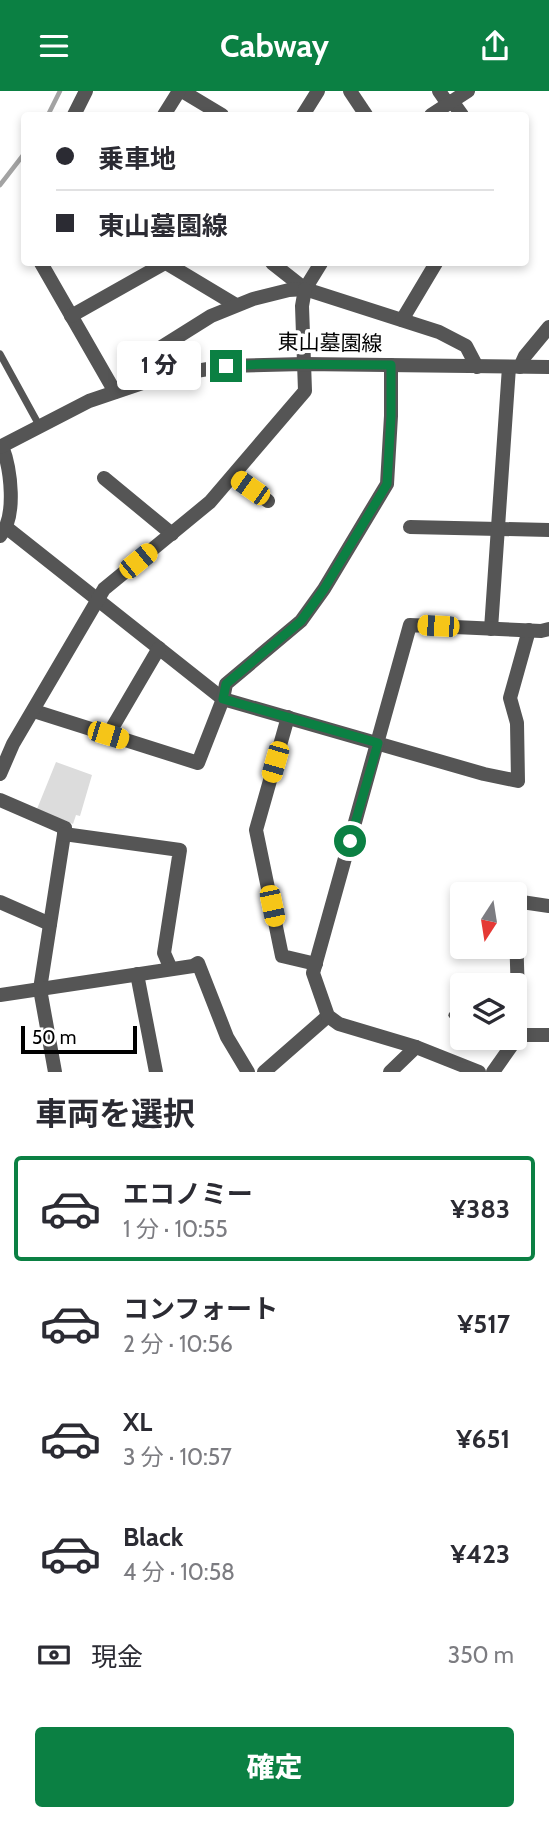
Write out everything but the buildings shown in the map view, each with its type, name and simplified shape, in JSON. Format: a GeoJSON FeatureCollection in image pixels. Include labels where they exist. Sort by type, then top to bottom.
{"type":"FeatureCollection","features":[{"type":"Feature","properties":{"kind":"street"},"geometry":{"type":"LineString","coordinates":[[76,112],[86,91]]}},
{"type":"Feature","properties":{"kind":"street"},"geometry":{"type":"LineString","coordinates":[[166,112],[180,91],[217,112]]}},
{"type":"Feature","properties":{"kind":"street"},"geometry":{"type":"LineString","coordinates":[[305,112],[318,91]]}},
{"type":"Feature","properties":{"kind":"street"},"geometry":{"type":"LineString","coordinates":[[350,91],[364,112]]}},
{"type":"Feature","properties":{"kind":"street"},"geometry":{"type":"LineString","coordinates":[[439,91],[459,112]]}},
{"type":"Feature","properties":{"kind":"street"},"geometry":{"type":"LineString","coordinates":[[435,112],[468,91]]}},
{"type":"Feature","properties":{"kind":"street"},"geometry":{"type":"LineString","coordinates":[[43,266],[115,391]]}},
{"type":"Feature","properties":{"kind":"street"},"geometry":{"type":"LineString","coordinates":[[71,316],[160,266]]}},
{"type":"Feature","properties":{"kind":"street"},"geometry":{"type":"LineString","coordinates":[[170,266],[236,305]]}},
{"type":"Feature","properties":{"kind":"street"},"geometry":{"type":"LineString","coordinates":[[276,266],[305,289],[439,332],[466,346],[477,367]]}},
{"type":"Feature","properties":{"kind":"street"},"geometry":{"type":"LineString","coordinates":[[0,774],[13,744],[104,589],[210,502],[305,391],[302,306],[305,289],[319,266]]}},
{"type":"Feature","properties":{"kind":"street"},"geometry":{"type":"LineString","coordinates":[[402,320],[434,266]]}},
{"type":"Feature","properties":{"kind":"street"},"geometry":{"type":"LineString","coordinates":[[135,384],[144,359],[211,316],[236,305],[289,290],[305,289]]}},
{"type":"Feature","properties":{"kind":"street"},"geometry":{"type":"LineString","coordinates":[[491,629],[514,367],[549,327]]}},
{"type":"Feature","properties":{"kind":"street","name":"東山墓園線"},"geometry":{"type":"LineString","coordinates":[[1,447],[39,425],[115,391],[160,377],[226,366],[304,364],[549,367]]}},
{"type":"Feature","properties":{"kind":"street"},"geometry":{"type":"LineString","coordinates":[[34,711],[198,763],[223,699],[226,684],[301,621],[324,589],[387,484],[391,365]]}},
{"type":"Feature","properties":{"kind":"street"},"geometry":{"type":"LineString","coordinates":[[1,447],[8,462],[10,496],[3,532],[97,599],[223,699],[484,774],[518,781],[517,723],[510,698],[529,630]]}},
{"type":"Feature","properties":{"kind":"street"},"geometry":{"type":"LineString","coordinates":[[233,476],[268,501]]}},
{"type":"Feature","properties":{"kind":"street"},"geometry":{"type":"LineString","coordinates":[[104,478],[172,534]]}},
{"type":"Feature","properties":{"kind":"street"},"geometry":{"type":"LineString","coordinates":[[410,527],[549,530]]}},
{"type":"Feature","properties":{"kind":"street"},"geometry":{"type":"LineString","coordinates":[[479,1072],[416,1047],[339,1024],[328,1016],[313,973],[411,625],[541,631],[549,628]]}},
{"type":"Feature","properties":{"kind":"street"},"geometry":{"type":"LineString","coordinates":[[108,735],[159,648]]}},
{"type":"Feature","properties":{"kind":"street"},"geometry":{"type":"LineString","coordinates":[[288,717],[256,830],[282,957],[316,964]]}},
{"type":"Feature","properties":{"kind":"street"},"geometry":{"type":"LineString","coordinates":[[0,800],[65,828],[40,989],[55,1072]]}},
{"type":"Feature","properties":{"kind":"street"},"geometry":{"type":"LineString","coordinates":[[64,834],[180,850],[164,953],[171,969]]}},
{"type":"Feature","properties":{"kind":"street"},"geometry":{"type":"LineString","coordinates":[[517,973],[515,901],[549,906]]}},
{"type":"Feature","properties":{"kind":"street"},"geometry":{"type":"LineString","coordinates":[[0,902],[50,924]]}},
{"type":"Feature","properties":{"kind":"street"},"geometry":{"type":"LineString","coordinates":[[0,995],[198,963],[227,1037],[248,1072]]}},
{"type":"Feature","properties":{"kind":"street"},"geometry":{"type":"LineString","coordinates":[[137,974],[156,1072]]}},
{"type":"Feature","properties":{"kind":"street"},"geometry":{"type":"LineString","coordinates":[[264,1072],[328,1016]]}},
{"type":"Feature","properties":{"kind":"street"},"geometry":{"type":"LineString","coordinates":[[527,1037],[549,1035]]}},
{"type":"Feature","properties":{"kind":"street"},"geometry":{"type":"LineString","coordinates":[[390,1072],[416,1047]]}},
{"type":"Feature","properties":{"kind":"street"},"geometry":{"type":"LineString","coordinates":[[493,1072],[507,1050]]}},
{"type":"Feature","properties":{"kind":"lane"},"geometry":{"type":"LineString","coordinates":[[0,354],[39,425]]}},
{"type":"Feature","properties":{"kind":"shaded area"},"geometry":{"type":"Polygon","coordinates":[[[56,762],[92,775],[80,816],[76,815],[73,824],[37,809],[56,762]]]}},
{"type":"Feature","properties":{"kind":"waterway"},"geometry":{"type":"LineString","coordinates":[[50,112],[60,91]]}},
{"type":"Feature","properties":{"kind":"waterway"},"geometry":{"type":"LineString","coordinates":[[0,185],[21,158]]}},
{"type":"Feature","properties":{"kind":"route"},"geometry":{"type":"LineString","coordinates":[[226,366],[391,365],[387,484],[324,589],[301,621],[226,684],[223,699],[378,743],[350,841]]}}]}
